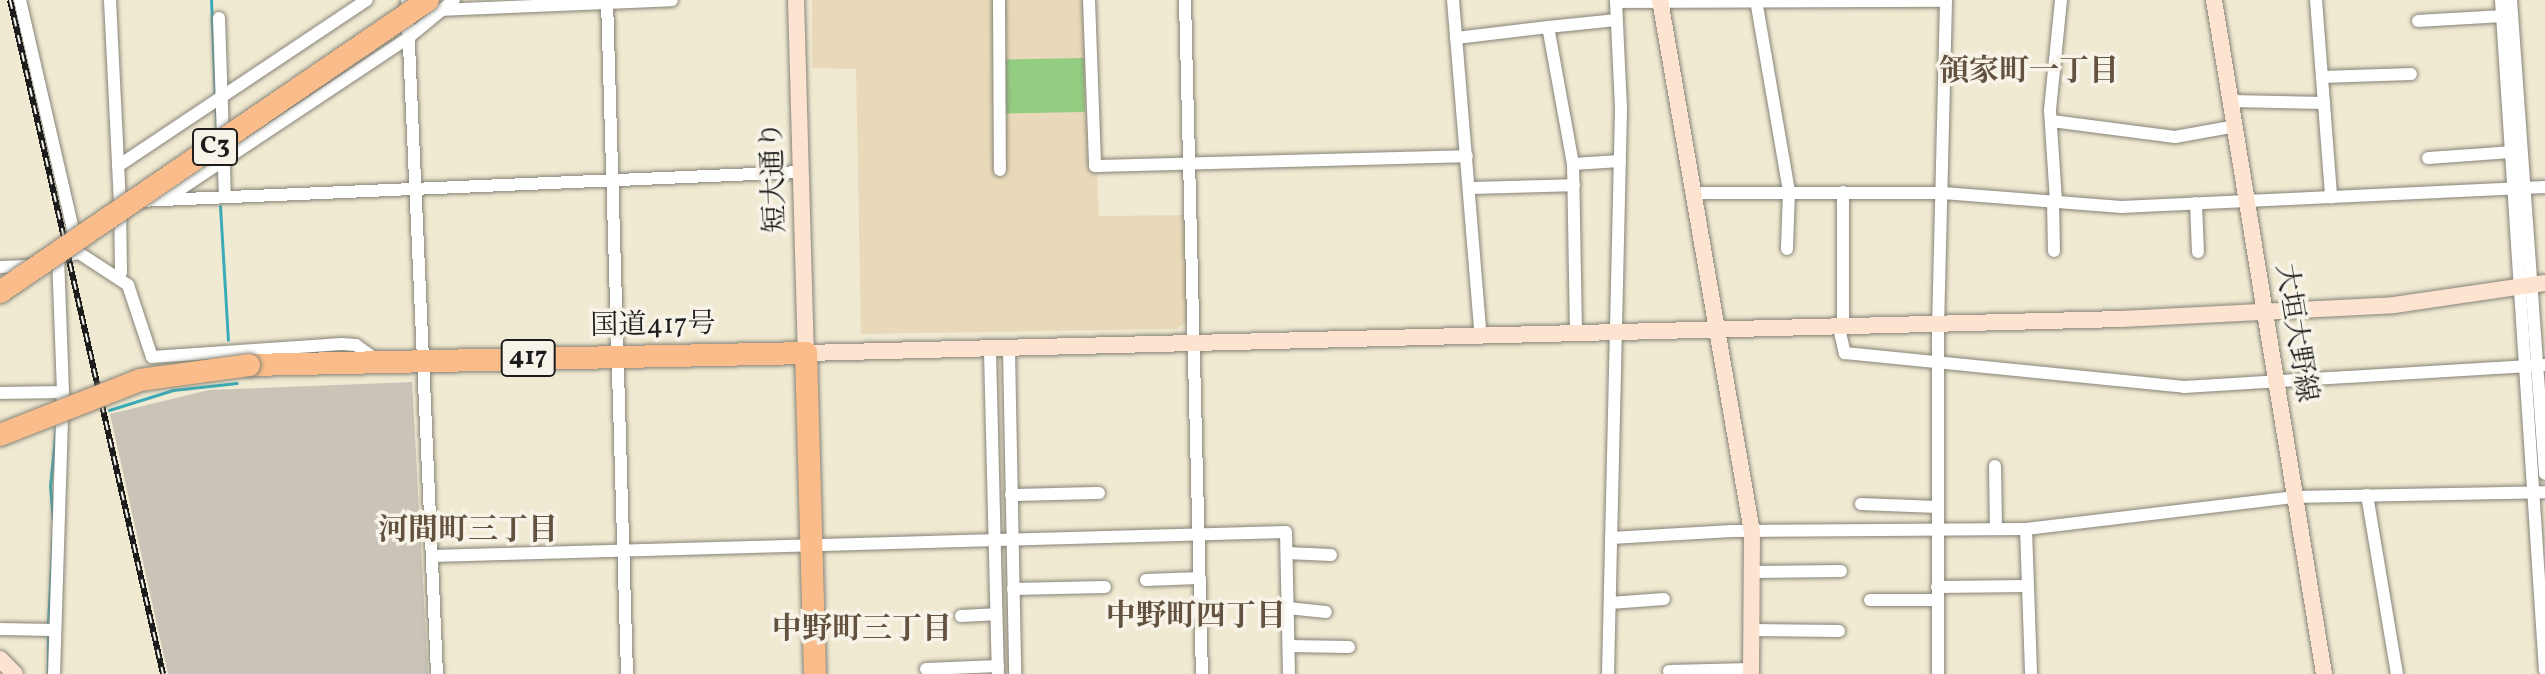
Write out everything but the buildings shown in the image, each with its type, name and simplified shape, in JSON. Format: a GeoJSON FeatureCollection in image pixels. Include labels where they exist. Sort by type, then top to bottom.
{"type":"FeatureCollection","features":[{"type":"Feature","properties":{"kind":"highway","name":"C3"},"geometry":{"type":"LineString","coordinates":[[0,292],[434,5]]}},
{"type":"Feature","properties":{"kind":"highway","name":"国道417号"},"geometry":{"type":"LineString","coordinates":[[0,435],[140,380],[249,365],[806,353]]}},
{"type":"Feature","properties":{"kind":"highway"},"geometry":{"type":"LineString","coordinates":[[806,353],[815,674]]}},
{"type":"Feature","properties":{"kind":"street"},"geometry":{"type":"LineString","coordinates":[[20,0],[79,253]]}},
{"type":"Feature","properties":{"kind":"street"},"geometry":{"type":"LineString","coordinates":[[110,0],[120,201],[121,272],[116,275]]}},
{"type":"Feature","properties":{"kind":"street"},"geometry":{"type":"LineString","coordinates":[[118,166],[367,0]]}},
{"type":"Feature","properties":{"kind":"street"},"geometry":{"type":"LineString","coordinates":[[165,200],[409,37],[434,5],[454,0]]}},
{"type":"Feature","properties":{"kind":"street"},"geometry":{"type":"LineString","coordinates":[[437,674],[407,6],[672,0]]}},
{"type":"Feature","properties":{"kind":"street","name":"短大通り"},"geometry":{"type":"LineString","coordinates":[[796,0],[806,353]]}},
{"type":"Feature","properties":{"kind":"street"},"geometry":{"type":"LineString","coordinates":[[999,0],[1000,170]]}},
{"type":"Feature","properties":{"kind":"street"},"geometry":{"type":"LineString","coordinates":[[1089,0],[1095,166],[1467,156]]}},
{"type":"Feature","properties":{"kind":"street"},"geometry":{"type":"LineString","coordinates":[[1185,0],[1202,674]]}},
{"type":"Feature","properties":{"kind":"street"},"geometry":{"type":"LineString","coordinates":[[1453,0],[1481,337]]}},
{"type":"Feature","properties":{"kind":"street"},"geometry":{"type":"LineString","coordinates":[[1660,0],[1752,532],[1751,671],[1669,671]]}},
{"type":"Feature","properties":{"kind":"street"},"geometry":{"type":"LineString","coordinates":[[1756,0],[1789,191],[1787,249]]}},
{"type":"Feature","properties":{"kind":"street"},"geometry":{"type":"LineString","coordinates":[[1608,674],[1620,161],[1616,1],[1756,0],[1946,1],[1938,324],[1938,674]]}},
{"type":"Feature","properties":{"kind":"street"},"geometry":{"type":"LineString","coordinates":[[2054,251],[2052,121],[2061,0]]}},
{"type":"Feature","properties":{"kind":"street","name":"大垣大野線"},"geometry":{"type":"LineString","coordinates":[[2214,0],[2324,674]]}},
{"type":"Feature","properties":{"kind":"street"},"geometry":{"type":"LineString","coordinates":[[2316,0],[2331,197]]}},
{"type":"Feature","properties":{"kind":"street"},"geometry":{"type":"LineString","coordinates":[[2501,0],[2511,152],[2532,286],[2545,671]]}},
{"type":"Feature","properties":{"kind":"street"},"geometry":{"type":"LineString","coordinates":[[2511,0],[2518,188]]}},
{"type":"Feature","properties":{"kind":"street"},"geometry":{"type":"LineString","coordinates":[[607,1],[615,178],[627,674]]}},
{"type":"Feature","properties":{"kind":"street"},"geometry":{"type":"LineString","coordinates":[[2418,21],[2502,16]]}},
{"type":"Feature","properties":{"kind":"street"},"geometry":{"type":"LineString","coordinates":[[219,18],[225,197]]}},
{"type":"Feature","properties":{"kind":"street"},"geometry":{"type":"LineString","coordinates":[[1456,38],[1617,20]]}},
{"type":"Feature","properties":{"kind":"street"},"geometry":{"type":"LineString","coordinates":[[1548,27],[1573,164],[1576,334]]}},
{"type":"Feature","properties":{"kind":"street"},"geometry":{"type":"LineString","coordinates":[[2322,77],[2411,74]]}},
{"type":"Feature","properties":{"kind":"street"},"geometry":{"type":"LineString","coordinates":[[2232,101],[2324,103]]}},
{"type":"Feature","properties":{"kind":"street"},"geometry":{"type":"LineString","coordinates":[[2052,121],[2175,137],[2236,126]]}},
{"type":"Feature","properties":{"kind":"street"},"geometry":{"type":"LineString","coordinates":[[2428,158],[2511,152]]}},
{"type":"Feature","properties":{"kind":"street"},"geometry":{"type":"LineString","coordinates":[[1573,164],[1620,161]]}},
{"type":"Feature","properties":{"kind":"street"},"geometry":{"type":"LineString","coordinates":[[120,201],[801,172]]}},
{"type":"Feature","properties":{"kind":"street"},"geometry":{"type":"LineString","coordinates":[[1469,188],[1574,185]]}},
{"type":"Feature","properties":{"kind":"street"},"geometry":{"type":"LineString","coordinates":[[1695,193],[1943,193],[2121,207],[2545,187]]}},
{"type":"Feature","properties":{"kind":"street"},"geometry":{"type":"LineString","coordinates":[[1843,192],[1841,328],[1845,353],[2158,385],[2277,385],[2536,366]]}},
{"type":"Feature","properties":{"kind":"street"},"geometry":{"type":"LineString","coordinates":[[2196,203],[2198,252]]}},
{"type":"Feature","properties":{"kind":"street"},"geometry":{"type":"LineString","coordinates":[[54,674],[63,392],[58,257],[79,253],[128,285],[152,357],[342,344],[356,345],[380,362]]}},
{"type":"Feature","properties":{"kind":"street"},"geometry":{"type":"LineString","coordinates":[[0,267],[58,265]]}},
{"type":"Feature","properties":{"kind":"street"},"geometry":{"type":"LineString","coordinates":[[806,353],[999,351],[1841,328],[2266,312],[2532,286]]}},
{"type":"Feature","properties":{"kind":"street"},"geometry":{"type":"LineString","coordinates":[[926,669],[998,670],[995,614],[1002,540],[1011,495],[999,351]]}},
{"type":"Feature","properties":{"kind":"street"},"geometry":{"type":"LineString","coordinates":[[999,351],[1002,540],[1013,589],[1015,674]]}},
{"type":"Feature","properties":{"kind":"street"},"geometry":{"type":"LineString","coordinates":[[2536,366],[2545,474]]}},
{"type":"Feature","properties":{"kind":"street"},"geometry":{"type":"LineString","coordinates":[[0,393],[63,392]]}},
{"type":"Feature","properties":{"kind":"street"},"geometry":{"type":"LineString","coordinates":[[1995,466],[1996,529]]}},
{"type":"Feature","properties":{"kind":"street"},"geometry":{"type":"LineString","coordinates":[[1611,538],[1752,532],[2026,529],[2293,497],[2539,492]]}},
{"type":"Feature","properties":{"kind":"street"},"geometry":{"type":"LineString","coordinates":[[1011,495],[1099,493]]}},
{"type":"Feature","properties":{"kind":"street"},"geometry":{"type":"LineString","coordinates":[[2367,495],[2397,674]]}},
{"type":"Feature","properties":{"kind":"street"},"geometry":{"type":"LineString","coordinates":[[1861,504],[1937,507]]}},
{"type":"Feature","properties":{"kind":"street"},"geometry":{"type":"LineString","coordinates":[[2026,529],[2031,674]]}},
{"type":"Feature","properties":{"kind":"street"},"geometry":{"type":"LineString","coordinates":[[432,556],[1286,532],[1289,674]]}},
{"type":"Feature","properties":{"kind":"street"},"geometry":{"type":"LineString","coordinates":[[1287,553],[1331,555]]}},
{"type":"Feature","properties":{"kind":"street"},"geometry":{"type":"LineString","coordinates":[[1752,572],[1841,571]]}},
{"type":"Feature","properties":{"kind":"street"},"geometry":{"type":"LineString","coordinates":[[1146,580],[1200,578]]}},
{"type":"Feature","properties":{"kind":"street"},"geometry":{"type":"LineString","coordinates":[[1870,600],[2028,586]]}},
{"type":"Feature","properties":{"kind":"street"},"geometry":{"type":"LineString","coordinates":[[1013,589],[1105,587]]}},
{"type":"Feature","properties":{"kind":"street"},"geometry":{"type":"LineString","coordinates":[[1610,603],[1664,599]]}},
{"type":"Feature","properties":{"kind":"street"},"geometry":{"type":"LineString","coordinates":[[1288,608],[1326,612]]}},
{"type":"Feature","properties":{"kind":"street"},"geometry":{"type":"LineString","coordinates":[[961,616],[995,614]]}},
{"type":"Feature","properties":{"kind":"street"},"geometry":{"type":"LineString","coordinates":[[0,629],[54,630]]}},
{"type":"Feature","properties":{"kind":"street"},"geometry":{"type":"LineString","coordinates":[[1752,630],[1839,631]]}},
{"type":"Feature","properties":{"kind":"street"},"geometry":{"type":"LineString","coordinates":[[1289,646],[1349,647]]}},
{"type":"Feature","properties":{"kind":"street"},"geometry":{"type":"LineString","coordinates":[[0,659],[15,674]]}},
{"type":"Feature","properties":{"kind":"shaded area"},"geometry":{"type":"Polygon","coordinates":[[[812,0],[1086,0],[1090,170],[1097,170],[1099,216],[1186,215],[1188,320],[1177,329],[861,334],[856,69],[812,68],[812,0]]]}},
{"type":"Feature","properties":{"kind":"shaded area"},"geometry":{"type":"Polygon","coordinates":[[[412,382],[428,674],[168,674],[110,414],[209,390],[412,382]]]}},
{"type":"Feature","properties":{"kind":"green space"},"geometry":{"type":"Polygon","coordinates":[[[1084,58],[1085,112],[1002,113],[1001,59],[1084,58]]]}},
{"type":"Feature","properties":{"kind":"waterway"},"geometry":{"type":"LineString","coordinates":[[211,0],[215,96]]}},
{"type":"Feature","properties":{"kind":"waterway"},"geometry":{"type":"LineString","coordinates":[[216,108],[217,132]]}},
{"type":"Feature","properties":{"kind":"waterway"},"geometry":{"type":"LineString","coordinates":[[220,206],[228,340]]}},
{"type":"Feature","properties":{"kind":"waterway"},"geometry":{"type":"LineString","coordinates":[[109,410],[173,390],[237,383]]}},
{"type":"Feature","properties":{"kind":"waterway"},"geometry":{"type":"LineString","coordinates":[[53,520],[50,486],[56,428]]}},
{"type":"Feature","properties":{"kind":"waterway"},"geometry":{"type":"LineString","coordinates":[[48,623],[53,532]]}},
{"type":"Feature","properties":{"kind":"waterway"},"geometry":{"type":"LineString","coordinates":[[48,636],[48,672]]}},
{"type":"Feature","properties":{"kind":"railway"},"geometry":{"type":"LineString","coordinates":[[10,0],[163,674]]}},
{"type":"Feature","properties":{"kind":"district","name":"領家町一丁目"},"geometry":{"type":"Point","coordinates":[2029,72]}},
{"type":"Feature","properties":{"kind":"district","name":"河間町三丁目"},"geometry":{"type":"Point","coordinates":[468,531]}},
{"type":"Feature","properties":{"kind":"district","name":"中野町四丁目"},"geometry":{"type":"Point","coordinates":[1196,617]}},
{"type":"Feature","properties":{"kind":"district","name":"中野町三丁目"},"geometry":{"type":"Point","coordinates":[862,630]}}]}
